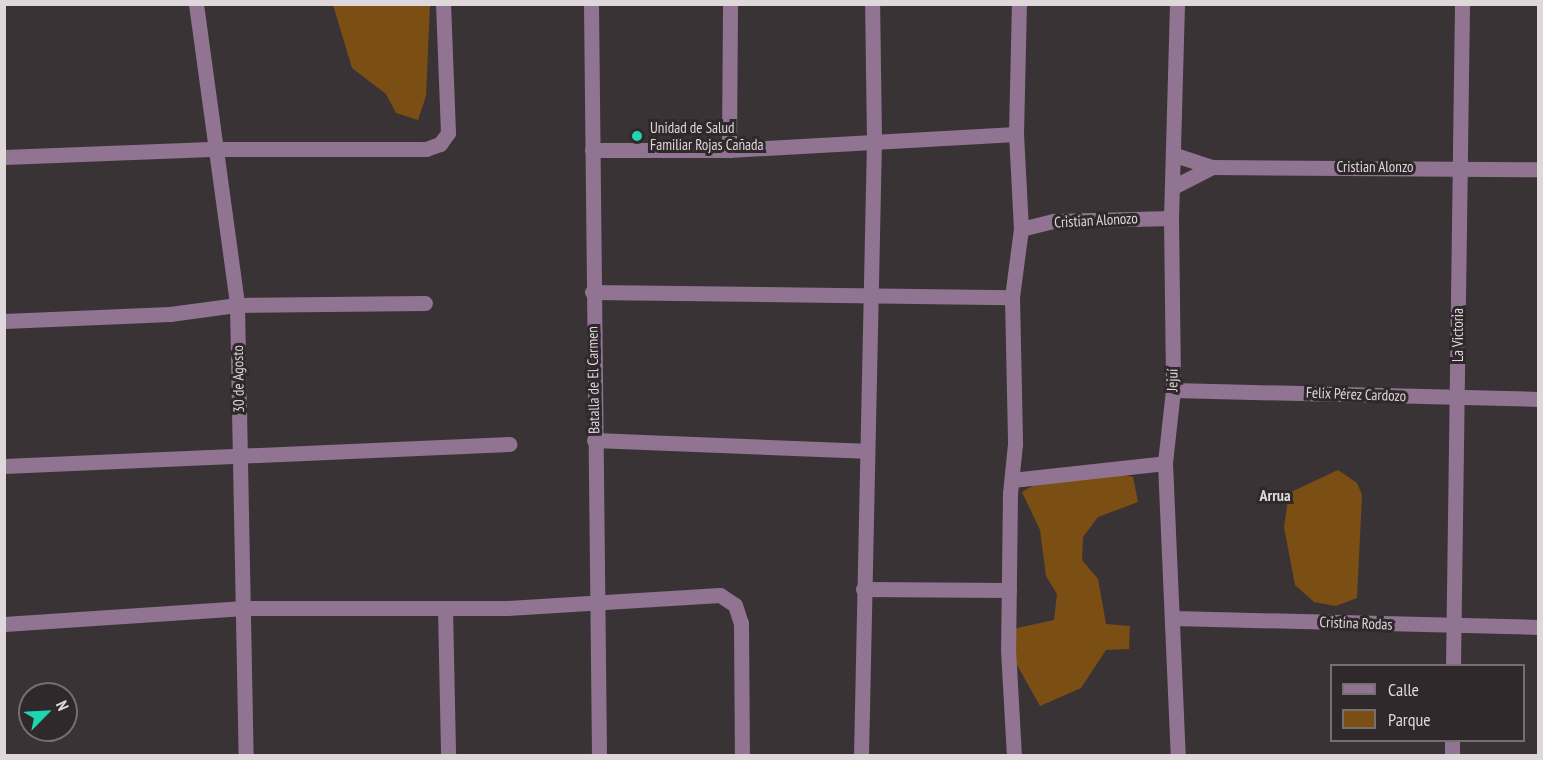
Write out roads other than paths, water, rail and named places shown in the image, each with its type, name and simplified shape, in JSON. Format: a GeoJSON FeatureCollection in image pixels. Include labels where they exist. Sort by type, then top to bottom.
{"type":"FeatureCollection","features":[{"type":"Feature","properties":{"kind":"street","name":"30 de Agosto"},"geometry":{"type":"LineString","coordinates":[[196,4],[237,305],[246,756]]}},
{"type":"Feature","properties":{"kind":"street"},"geometry":{"type":"LineString","coordinates":[[4,157],[217,149],[426,149],[441,144],[448,133],[443,4]]}},
{"type":"Feature","properties":{"kind":"street","name":"Batalla de El Carmen"},"geometry":{"type":"LineString","coordinates":[[591,4],[592,292],[599,600],[599,756]]}},
{"type":"Feature","properties":{"kind":"street"},"geometry":{"type":"LineString","coordinates":[[729,150],[730,4]]}},
{"type":"Feature","properties":{"kind":"street"},"geometry":{"type":"LineString","coordinates":[[861,756],[864,451],[874,139],[872,4]]}},
{"type":"Feature","properties":{"kind":"street"},"geometry":{"type":"LineString","coordinates":[[1014,756],[1009,590],[1015,444],[1012,297],[1021,229],[1016,134],[1019,4]]}},
{"type":"Feature","properties":{"kind":"street","name":"Jejuí"},"geometry":{"type":"LineString","coordinates":[[1174,755],[1173,618],[1166,464],[1173,390],[1171,218],[1175,155],[1177,4]]}},
{"type":"Feature","properties":{"kind":"street","name":"La Victoria"},"geometry":{"type":"LineString","coordinates":[[1453,664],[1462,4]]}},
{"type":"Feature","properties":{"kind":"street"},"geometry":{"type":"LineString","coordinates":[[591,150],[729,150],[874,139],[1016,134]]}},
{"type":"Feature","properties":{"kind":"street","name":"Cristian Alonzo"},"geometry":{"type":"LineString","coordinates":[[1175,155],[1212,167],[1539,169]]}},
{"type":"Feature","properties":{"kind":"street","name":"Cristian Alonzo"},"geometry":{"type":"LineString","coordinates":[[1173,187],[1212,167]]}},
{"type":"Feature","properties":{"kind":"street","name":"Cristian Alonozo"},"geometry":{"type":"LineString","coordinates":[[1021,229],[1054,221],[1171,218]]}},
{"type":"Feature","properties":{"kind":"street"},"geometry":{"type":"LineString","coordinates":[[592,292],[1012,297]]}},
{"type":"Feature","properties":{"kind":"street"},"geometry":{"type":"LineString","coordinates":[[4,321],[170,314],[237,305],[425,303]]}},
{"type":"Feature","properties":{"kind":"street","name":"Felix Pérez Cardozo"},"geometry":{"type":"LineString","coordinates":[[1173,390],[1539,399]]}},
{"type":"Feature","properties":{"kind":"street"},"geometry":{"type":"LineString","coordinates":[[594,440],[864,451]]}},
{"type":"Feature","properties":{"kind":"street"},"geometry":{"type":"LineString","coordinates":[[4,466],[239,458],[510,444]]}},
{"type":"Feature","properties":{"kind":"street"},"geometry":{"type":"LineString","coordinates":[[1012,480],[1166,464]]}},
{"type":"Feature","properties":{"kind":"street"},"geometry":{"type":"LineString","coordinates":[[863,589],[1009,590]]}},
{"type":"Feature","properties":{"kind":"street"},"geometry":{"type":"LineString","coordinates":[[4,624],[244,608],[445,608],[720,595],[735,605],[741,623],[742,756]]}},
{"type":"Feature","properties":{"kind":"street"},"geometry":{"type":"LineString","coordinates":[[445,608],[448,756]]}},
{"type":"Feature","properties":{"kind":"street","name":"Cristina Rodas"},"geometry":{"type":"LineString","coordinates":[[1173,618],[1539,627]]}},
{"type":"Feature","properties":{"kind":"place","name":"Unidad de Salud Familiar Rojas Cañada"},"geometry":{"type":"Point","coordinates":[637,136]}},
{"type":"Feature","properties":{"kind":"district","name":"Arrua"},"geometry":{"type":"Point","coordinates":[1275,495]}}]}
